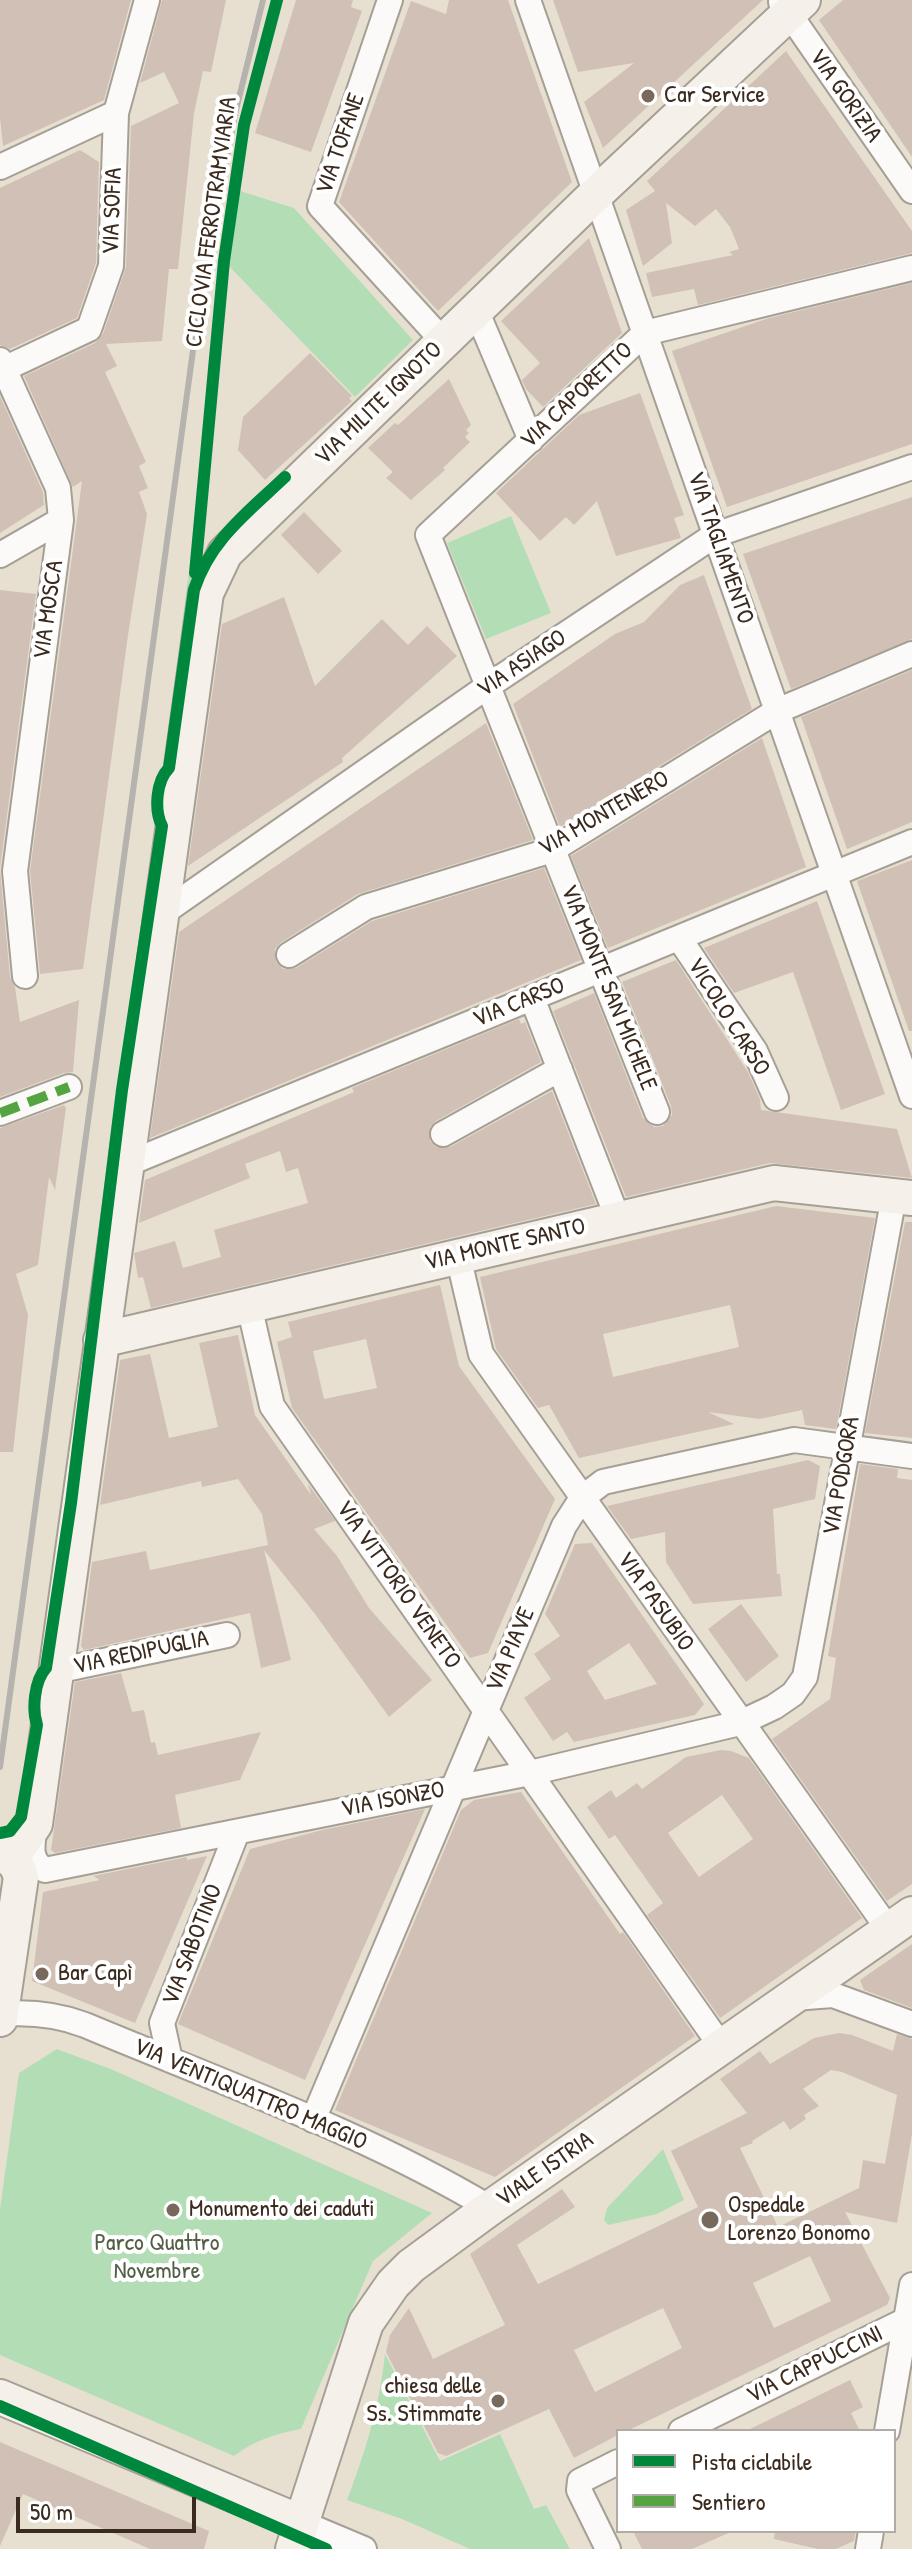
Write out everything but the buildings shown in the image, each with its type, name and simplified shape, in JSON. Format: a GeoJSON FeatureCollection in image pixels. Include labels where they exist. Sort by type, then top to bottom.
{"type":"FeatureCollection","features":[{"type":"Feature","properties":{"kind":"street","name":"VIA SOFIA"},"geometry":{"type":"LineString","coordinates":[[2,365],[89,329],[111,266],[116,113],[147,0]]}},
{"type":"Feature","properties":{"kind":"street","name":"VIA TOFANE"},"geometry":{"type":"LineString","coordinates":[[390,0],[320,206],[444,342]]}},
{"type":"Feature","properties":{"kind":"street","name":"VIA TAGLIAMENTO"},"geometry":{"type":"LineString","coordinates":[[528,0],[912,1096]]}},
{"type":"Feature","properties":{"kind":"street","name":"VIA MILITE IGNOTO"},"geometry":{"type":"LineString","coordinates":[[18,1867],[20,1846],[35,1824],[206,593],[225,553],[790,4]]}},
{"type":"Feature","properties":{"kind":"street","name":"VIA GORIZIA"},"geometry":{"type":"LineString","coordinates":[[790,4],[912,191]]}},
{"type":"Feature","properties":{"kind":"street"},"geometry":{"type":"LineString","coordinates":[[0,167],[116,113]]}},
{"type":"Feature","properties":{"kind":"street","name":"VIA CAPORETTO"},"geometry":{"type":"LineString","coordinates":[[488,686],[428,535],[645,333],[912,268]]}},
{"type":"Feature","properties":{"kind":"street"},"geometry":{"type":"LineString","coordinates":[[476,310],[531,440]]}},
{"type":"Feature","properties":{"kind":"street","name":"VIA MOSCA"},"geometry":{"type":"LineString","coordinates":[[2,365],[58,488],[61,520],[7,874],[25,976]]}},
{"type":"Feature","properties":{"kind":"street","name":"VIA ASIAGO"},"geometry":{"type":"LineString","coordinates":[[160,915],[488,686],[715,535],[912,467]]}},
{"type":"Feature","properties":{"kind":"street"},"geometry":{"type":"LineString","coordinates":[[0,555],[61,520]]}},
{"type":"Feature","properties":{"kind":"street","name":"VIA MONTENERO"},"geometry":{"type":"LineString","coordinates":[[289,955],[366,907],[552,850],[777,711],[912,654]]}},
{"type":"Feature","properties":{"kind":"street","name":"VIA MONTE SAN MICHELE"},"geometry":{"type":"LineString","coordinates":[[488,686],[657,1112]]}},
{"type":"Feature","properties":{"kind":"street","name":"VIA CARSO"},"geometry":{"type":"LineString","coordinates":[[127,1164],[912,842]]}},
{"type":"Feature","properties":{"kind":"street","name":"VICOLO CARSO"},"geometry":{"type":"LineString","coordinates":[[679,938],[755,1051],[776,1098]]}},
{"type":"Feature","properties":{"kind":"street"},"geometry":{"type":"LineString","coordinates":[[532,998],[618,1219]]}},
{"type":"Feature","properties":{"kind":"street"},"geometry":{"type":"LineString","coordinates":[[443,1134],[560,1069]]}},
{"type":"Feature","properties":{"kind":"street"},"geometry":{"type":"LineString","coordinates":[[0,1113],[69,1087]]}},
{"type":"Feature","properties":{"kind":"street","name":"VIA MONTE SANTO"},"geometry":{"type":"LineString","coordinates":[[101,1340],[774,1183],[903,1197]]}},
{"type":"Feature","properties":{"kind":"street","name":"VIA PODGORA"},"geometry":{"type":"LineString","coordinates":[[740,1723],[793,1694],[805,1677],[847,1447],[903,1197]]}},
{"type":"Feature","properties":{"kind":"street","name":"VIA PASUBIO"},"geometry":{"type":"LineString","coordinates":[[458,1256],[481,1354],[740,1723],[900,1922]]}},
{"type":"Feature","properties":{"kind":"street","name":"VIA VITTORIO VENETO"},"geometry":{"type":"LineString","coordinates":[[249,1305],[272,1406],[721,2046]]}},
{"type":"Feature","properties":{"kind":"street"},"geometry":{"type":"LineString","coordinates":[[582,1498],[603,1482],[794,1440],[912,1456]]}},
{"type":"Feature","properties":{"kind":"street","name":"VIA PIAVE"},"geometry":{"type":"LineString","coordinates":[[313,2120],[564,1526],[582,1498]]}},
{"type":"Feature","properties":{"kind":"street","name":"VIA REDIPUGLIA"},"geometry":{"type":"LineString","coordinates":[[56,1671],[227,1635]]}},
{"type":"Feature","properties":{"kind":"street","name":"VIA ISONZO"},"geometry":{"type":"LineString","coordinates":[[18,1867],[237,1832],[530,1773],[740,1723]]}},
{"type":"Feature","properties":{"kind":"street","name":"VIA SABOTINO"},"geometry":{"type":"LineString","coordinates":[[170,2060],[162,2023],[237,1832]]}},
{"type":"Feature","properties":{"kind":"street"},"geometry":{"type":"LineString","coordinates":[[0,2017],[18,1867]]}},
{"type":"Feature","properties":{"kind":"street","name":"VIALE ISTRIA"},"geometry":{"type":"LineString","coordinates":[[298,2536],[372,2311],[393,2284],[411,2266],[490,2208],[900,1922]]}},
{"type":"Feature","properties":{"kind":"street"},"geometry":{"type":"LineString","coordinates":[[791,1997],[833,1995],[912,2024]]}},
{"type":"Feature","properties":{"kind":"street","name":"VIA VENTIQUATTRO MAGGIO"},"geometry":{"type":"LineString","coordinates":[[0,2017],[15,2013],[69,2019],[313,2120],[444,2180],[490,2208]]}},
{"type":"Feature","properties":{"kind":"street"},"geometry":{"type":"LineString","coordinates":[[912,2285],[888,2423],[912,2425]]}},
{"type":"Feature","properties":{"kind":"street","name":"VIA CAPPUCCINI"},"geometry":{"type":"LineString","coordinates":[[685,2429],[906,2320]]}},
{"type":"Feature","properties":{"kind":"street"},"geometry":{"type":"LineString","coordinates":[[0,2397],[298,2536],[364,2549]]}},
{"type":"Feature","properties":{"kind":"street"},"geometry":{"type":"LineString","coordinates":[[608,2549],[579,2490],[580,2481],[616,2463]]}},
{"type":"Feature","properties":{"kind":"green space"},"geometry":{"type":"Polygon","coordinates":[[[237,190],[294,208],[413,340],[355,397],[226,263],[237,190]]]}},
{"type":"Feature","properties":{"kind":"green space"},"geometry":{"type":"Polygon","coordinates":[[[511,516],[551,613],[486,639],[447,543],[511,516]]]}},
{"type":"Feature","properties":{"kind":"green space"},"geometry":{"type":"Polygon","coordinates":[[[189,571],[194,572],[163,769],[189,571]]]}},
{"type":"Feature","properties":{"kind":"green space"},"geometry":{"type":"Polygon","coordinates":[[[156,823],[159,828],[122,1074],[119,1073],[156,823]]]}},
{"type":"Feature","properties":{"kind":"green space"},"geometry":{"type":"Polygon","coordinates":[[[115,1101],[119,1101],[64,1497],[115,1101]]]}},
{"type":"Feature","properties":{"kind":"green space","name":"Parco Quattro Novembre"},"geometry":{"type":"Polygon","coordinates":[[[57,2049],[113,2070],[432,2213],[373,2261],[301,2429],[266,2438],[234,2456],[0,2355],[0,2209],[19,2073],[57,2049]]]}},
{"type":"Feature","properties":{"kind":"green space"},"geometry":{"type":"Polygon","coordinates":[[[663,2149],[684,2200],[657,2214],[608,2225],[604,2220],[607,2208],[663,2149]]]}},
{"type":"Feature","properties":{"kind":"green space"},"geometry":{"type":"Polygon","coordinates":[[[385,2354],[440,2461],[500,2434],[534,2509],[546,2505],[570,2549],[470,2549],[402,2519],[347,2500],[371,2428],[385,2354]]]}},
{"type":"Feature","properties":{"kind":"railway"},"geometry":{"type":"LineString","coordinates":[[0,1767],[200,299],[236,110],[263,0]]}},
{"type":"Feature","properties":{"kind":"marked path"},"geometry":{"type":"LineString","coordinates":[[0,1113],[69,1087]]}},
{"type":"Feature","properties":{"kind":"cycle path","name":"CICLOVIA FERROTRAMVIARIA"},"geometry":{"type":"LineString","coordinates":[[195,573],[224,261],[244,125],[277,0]]}},
{"type":"Feature","properties":{"kind":"cycle path"},"geometry":{"type":"LineString","coordinates":[[0,1833],[10,1831],[21,1817],[37,1725],[35,1696],[46,1668],[71,1503],[122,1090],[162,826],[158,796],[161,780],[169,768],[194,590],[201,572],[220,542],[285,477]]}},
{"type":"Feature","properties":{"kind":"cycle path"},"geometry":{"type":"LineString","coordinates":[[0,2406],[326,2549]]}},
{"type":"Feature","properties":{"kind":"place","name":"Car Service"},"geometry":{"type":"Point","coordinates":[648,96]}},
{"type":"Feature","properties":{"kind":"place","name":"Bar Capì"},"geometry":{"type":"Point","coordinates":[42,1974]}},
{"type":"Feature","properties":{"kind":"place","name":"Monumento dei caduti"},"geometry":{"type":"Point","coordinates":[173,2210]}},
{"type":"Feature","properties":{"kind":"place","name":"Ospedale Lorenzo Bonomo"},"geometry":{"type":"Point","coordinates":[710,2220]}},
{"type":"Feature","properties":{"kind":"place","name":"chiesa delle Ss. Stimmate"},"geometry":{"type":"Point","coordinates":[498,2401]}}]}
